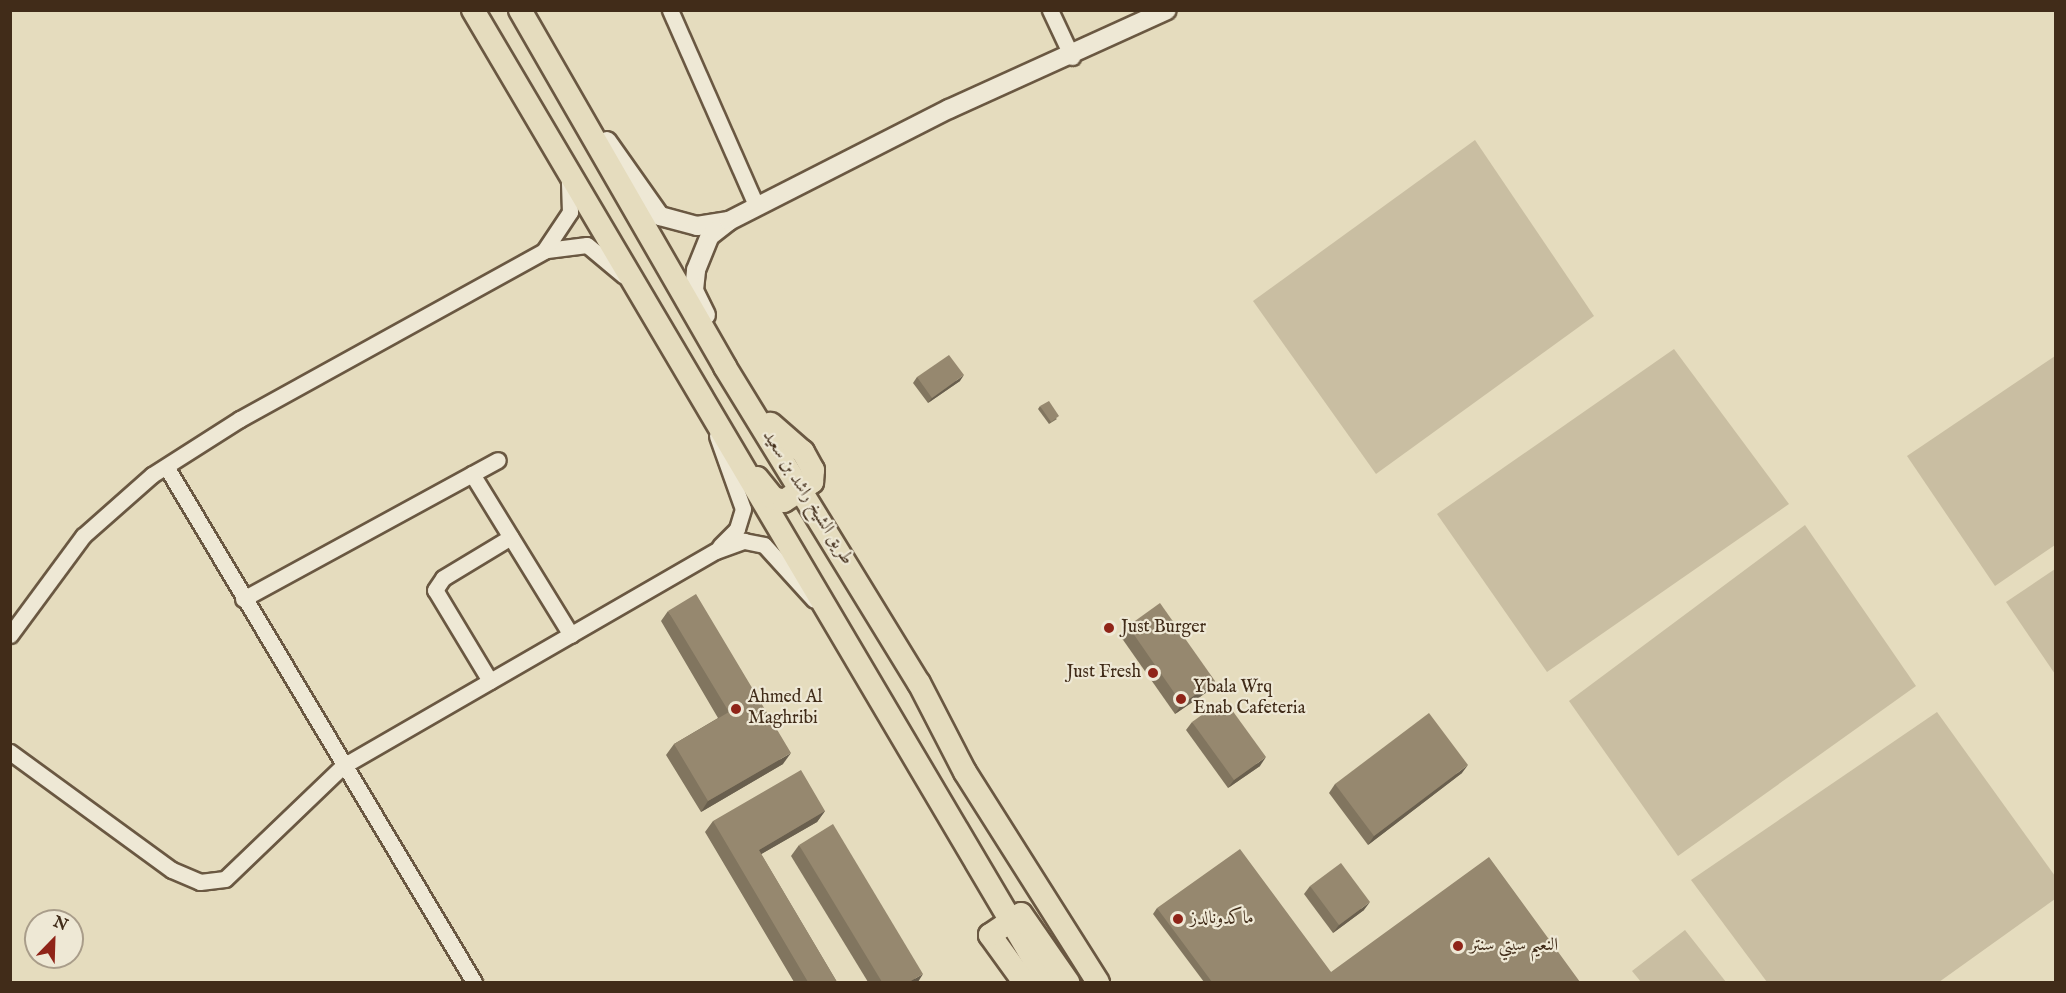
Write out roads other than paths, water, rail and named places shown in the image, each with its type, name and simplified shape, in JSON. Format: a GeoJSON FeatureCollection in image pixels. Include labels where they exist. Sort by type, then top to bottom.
{"type":"FeatureCollection","features":[{"type":"Feature","properties":{"kind":"main road"},"geometry":{"type":"LineString","coordinates":[[473,10],[630,282],[826,610],[1006,920],[1047,982]]}},
{"type":"Feature","properties":{"kind":"main road","name":"طريق الشيخ راشد بن سعيد"},"geometry":{"type":"LineString","coordinates":[[520,10],[725,367],[805,489],[965,772],[1098,982]]}},
{"type":"Feature","properties":{"kind":"main road"},"geometry":{"type":"LineString","coordinates":[[716,425],[773,498],[784,501],[805,489]]}},
{"type":"Feature","properties":{"kind":"main road"},"geometry":{"type":"LineString","coordinates":[[1024,982],[991,939],[992,931],[1006,920],[1021,914],[1028,918],[1068,982]]}},
{"type":"Feature","properties":{"kind":"street"},"geometry":{"type":"LineString","coordinates":[[670,10],[756,205]]}},
{"type":"Feature","properties":{"kind":"street"},"geometry":{"type":"LineString","coordinates":[[1050,10],[1072,57]]}},
{"type":"Feature","properties":{"kind":"street"},"geometry":{"type":"LineString","coordinates":[[725,367],[694,282],[705,245],[729,221],[756,205],[949,110],[1072,57],[1167,10]]}},
{"type":"Feature","properties":{"kind":"street"},"geometry":{"type":"LineString","coordinates":[[582,117],[601,133],[660,216],[690,225],[729,221]]}},
{"type":"Feature","properties":{"kind":"street"},"geometry":{"type":"LineString","coordinates":[[544,251],[570,212],[568,176]]}},
{"type":"Feature","properties":{"kind":"street"},"geometry":{"type":"LineString","coordinates":[[10,635],[83,536],[167,468],[240,419],[544,251],[587,245],[630,282]]}},
{"type":"Feature","properties":{"kind":"street"},"geometry":{"type":"LineString","coordinates":[[716,425],[743,509],[737,529],[716,550]]}},
{"type":"Feature","properties":{"kind":"street"},"geometry":{"type":"LineString","coordinates":[[243,599],[498,460]]}},
{"type":"Feature","properties":{"kind":"street"},"geometry":{"type":"LineString","coordinates":[[167,468],[243,599],[474,982]]}},
{"type":"Feature","properties":{"kind":"street"},"geometry":{"type":"LineString","coordinates":[[472,474],[571,635]]}},
{"type":"Feature","properties":{"kind":"street"},"geometry":{"type":"LineString","coordinates":[[490,681],[435,590],[443,578],[512,537]]}},
{"type":"Feature","properties":{"kind":"street"},"geometry":{"type":"LineString","coordinates":[[10,752],[172,870],[200,882],[225,879],[245,863],[343,766],[716,550],[744,541],[764,545],[826,610]]}},
{"type":"Feature","properties":{"kind":"place","name":"Just Burger"},"geometry":{"type":"Point","coordinates":[1109,628]}},
{"type":"Feature","properties":{"kind":"place","name":"Just Fresh"},"geometry":{"type":"Point","coordinates":[1153,673]}},
{"type":"Feature","properties":{"kind":"place","name":"Ybala Wrq Enab Cafeteria"},"geometry":{"type":"Point","coordinates":[1181,699]}},
{"type":"Feature","properties":{"kind":"place","name":"Ahmed Al Maghribi"},"geometry":{"type":"Point","coordinates":[736,709]}},
{"type":"Feature","properties":{"kind":"place","name":"ماكدونالدز"},"geometry":{"type":"Point","coordinates":[1178,919]}},
{"type":"Feature","properties":{"kind":"place","name":"النعيم سيتي سنتر"},"geometry":{"type":"Point","coordinates":[1458,946]}}]}
